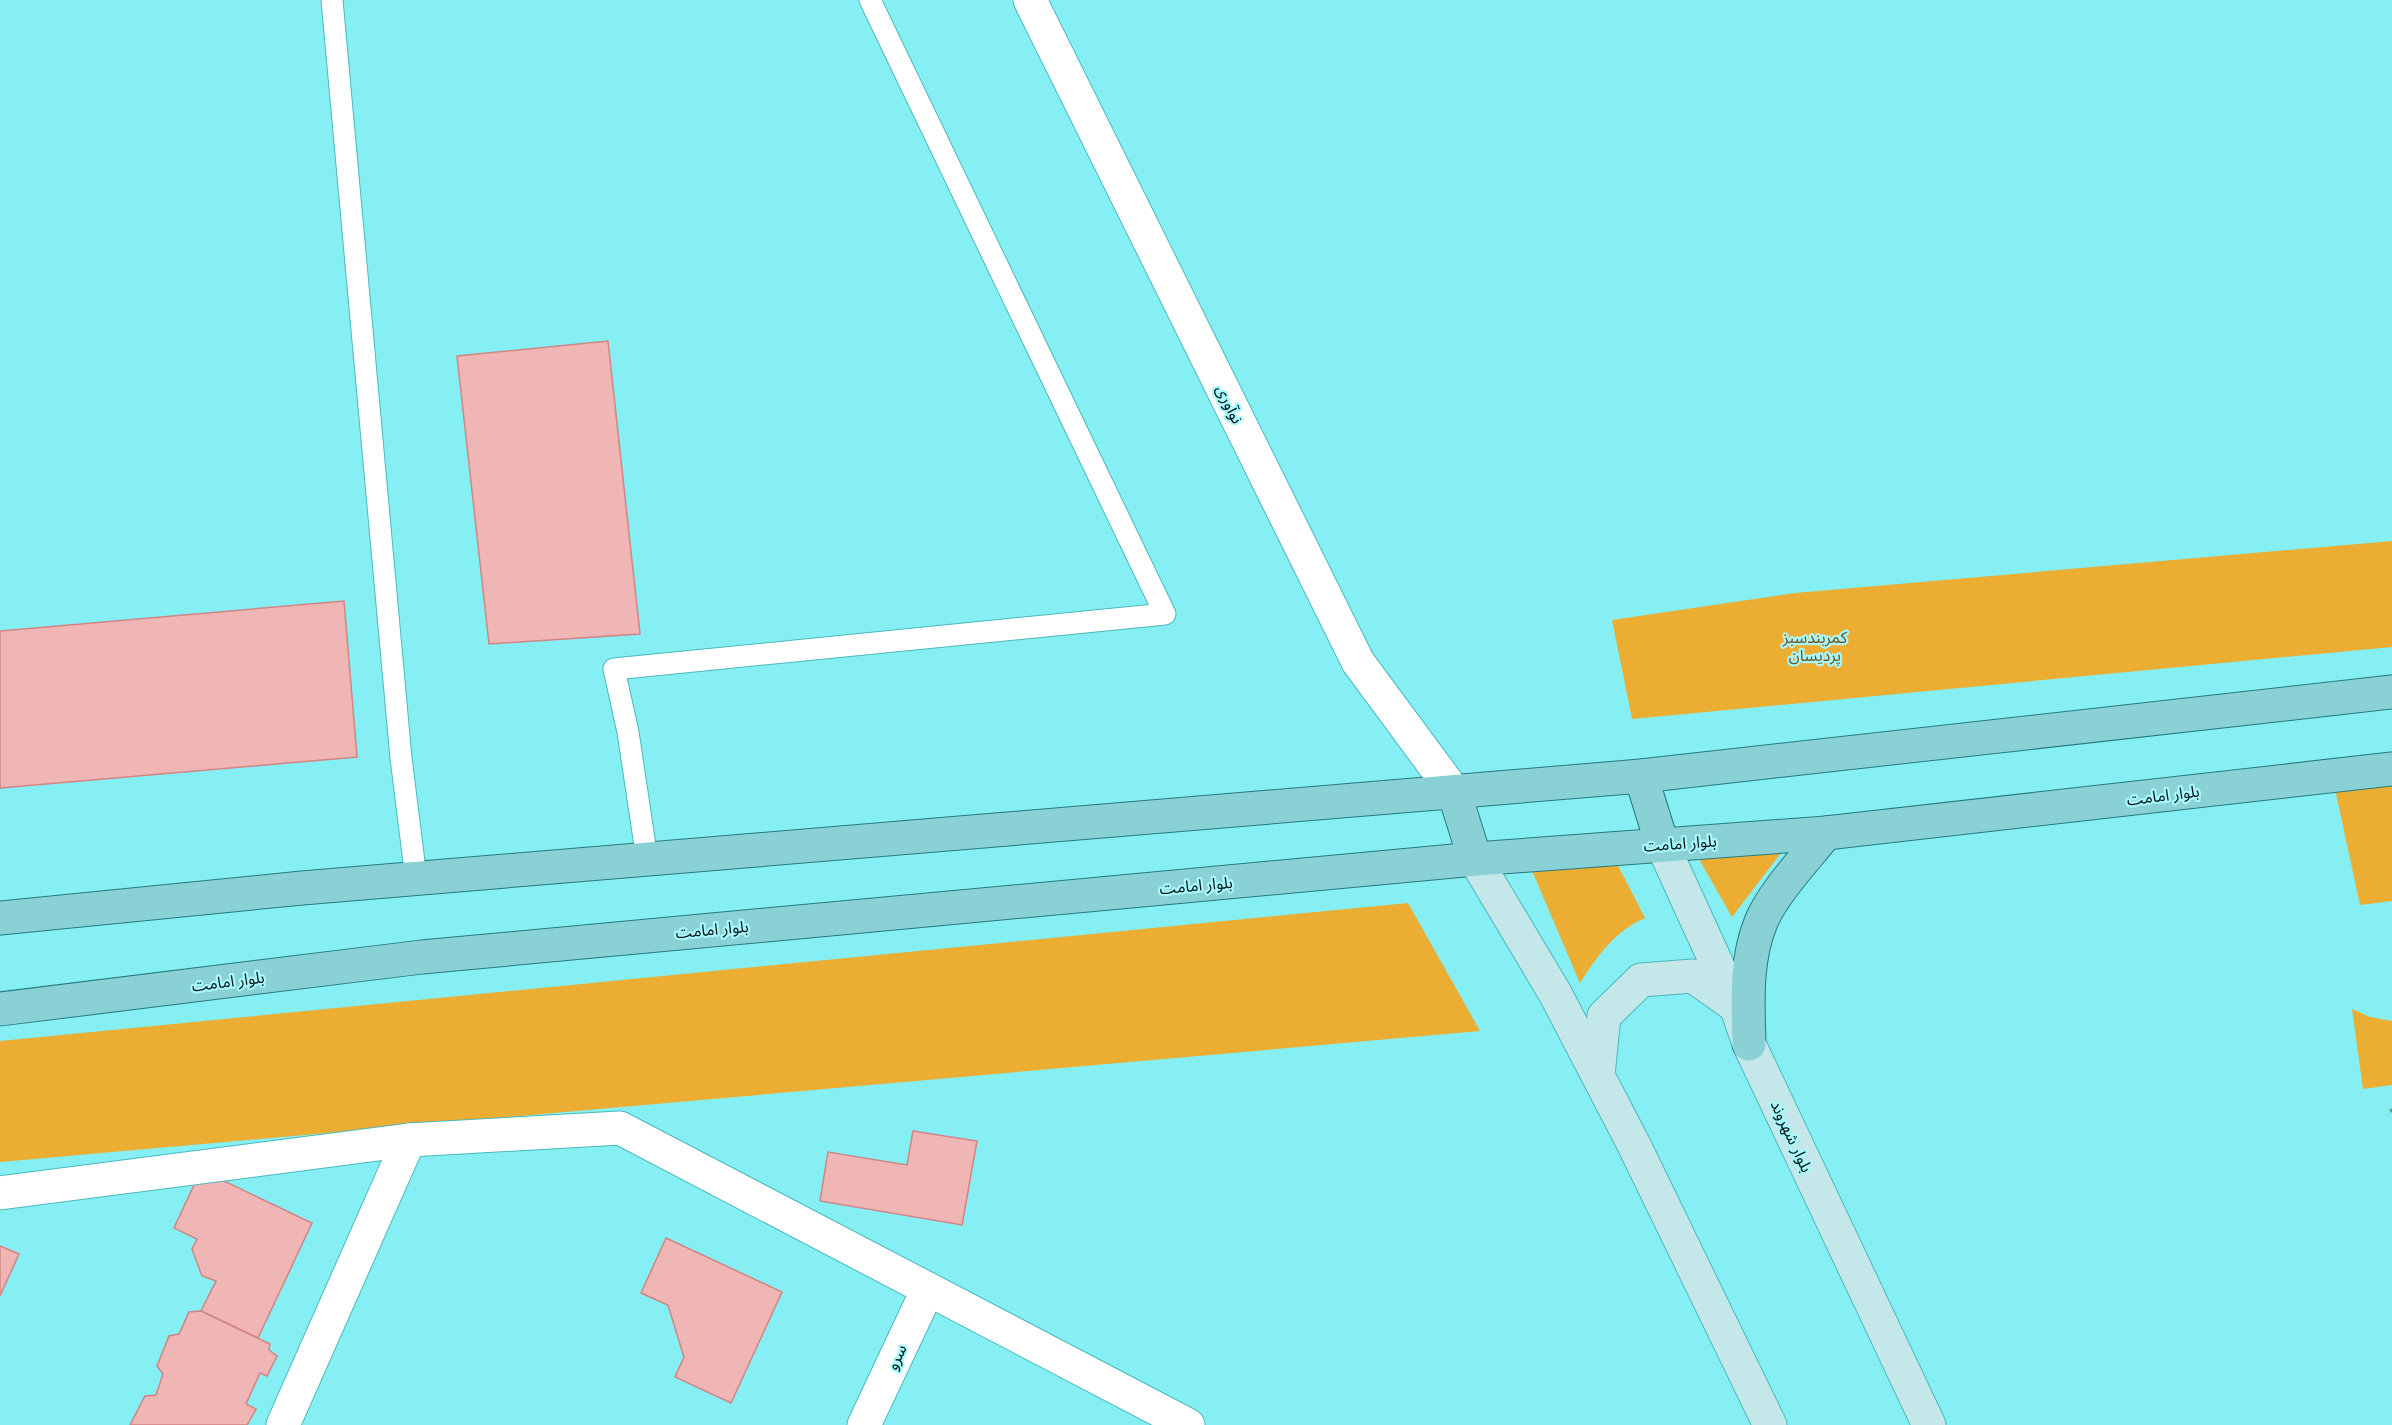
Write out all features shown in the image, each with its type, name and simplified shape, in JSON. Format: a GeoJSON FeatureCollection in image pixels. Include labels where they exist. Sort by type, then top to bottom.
{"type":"FeatureCollection","features":[{"type":"Feature","properties":{"kind":"main road"},"geometry":{"type":"LineString","coordinates":[[0,918],[416,878],[1641,776],[2392,692]]}},
{"type":"Feature","properties":{"kind":"main road","name":"بلوار امامت"},"geometry":{"type":"LineString","coordinates":[[0,1009],[402,959],[1475,859],[1826,833],[2392,769]]}},
{"type":"Feature","properties":{"kind":"main road"},"geometry":{"type":"LineString","coordinates":[[1641,776],[1662,844]]}},
{"type":"Feature","properties":{"kind":"main road"},"geometry":{"type":"LineString","coordinates":[[1454,792],[1475,859],[1556,995],[1598,1075],[1770,1425]]}},
{"type":"Feature","properties":{"kind":"main road"},"geometry":{"type":"LineString","coordinates":[[1749,1044],[1748,990],[1751,955],[1761,920],[1783,886],[1826,833]]}},
{"type":"Feature","properties":{"kind":"main road","name":"بلوار شهروند"},"geometry":{"type":"LineString","coordinates":[[1662,844],[1736,1006],[1749,1044],[1929,1425]]}},
{"type":"Feature","properties":{"kind":"main road"},"geometry":{"type":"LineString","coordinates":[[1598,1075],[1604,1016],[1641,980],[1693,976],[1736,1006]]}},
{"type":"Feature","properties":{"kind":"street","name":"نوآوری"},"geometry":{"type":"LineString","coordinates":[[1030,0],[1358,662],[1454,792]]}},
{"type":"Feature","properties":{"kind":"street"},"geometry":{"type":"LineString","coordinates":[[0,1192],[409,1140],[620,1128],[1188,1425]]}},
{"type":"Feature","properties":{"kind":"street"},"geometry":{"type":"LineString","coordinates":[[283,1425],[409,1140]]}},
{"type":"Feature","properties":{"kind":"street","name":"سرو"},"geometry":{"type":"LineString","coordinates":[[864,1425],[928,1289]]}},
{"type":"Feature","properties":{"kind":"lane"},"geometry":{"type":"LineString","coordinates":[[332,0],[401,758],[416,878]]}},
{"type":"Feature","properties":{"kind":"lane"},"geometry":{"type":"LineString","coordinates":[[647,859],[628,732],[614,669],[1165,614],[870,0]]}},
{"type":"Feature","properties":{"kind":"green space","name":"کمربندسبز پردیسان"},"geometry":{"type":"Polygon","coordinates":[[[2392,541],[2392,647],[1632,719],[1612,620],[1795,593],[2392,541]]]}},
{"type":"Feature","properties":{"kind":"green space"},"geometry":{"type":"Polygon","coordinates":[[[2392,783],[2392,901],[2360,905],[2335,789],[2392,783]]]}},
{"type":"Feature","properties":{"kind":"green space"},"geometry":{"type":"Polygon","coordinates":[[[1784,849],[1732,917],[1699,859],[1784,849]]]}},
{"type":"Feature","properties":{"kind":"green space"},"geometry":{"type":"Polygon","coordinates":[[[1615,860],[1645,918],[1625,929],[1608,945],[1580,983],[1530,866],[1615,860]]]}},
{"type":"Feature","properties":{"kind":"green space"},"geometry":{"type":"Polygon","coordinates":[[[1408,903],[1480,1031],[0,1162],[0,1041],[1408,903]]]}},
{"type":"Feature","properties":{"kind":"green space"},"geometry":{"type":"Polygon","coordinates":[[[2352,1009],[2370,1017],[2392,1021],[2392,1085],[2363,1089],[2352,1009]]]}},
{"type":"Feature","properties":{"kind":"building"},"geometry":{"type":"Polygon","coordinates":[[[608,341],[640,634],[489,644],[457,356],[608,341]]]}},
{"type":"Feature","properties":{"kind":"building"},"geometry":{"type":"Polygon","coordinates":[[[344,601],[357,757],[0,788],[0,631],[344,601]]]}},
{"type":"Feature","properties":{"kind":"building"},"geometry":{"type":"Polygon","coordinates":[[[913,1131],[977,1141],[962,1225],[820,1201],[828,1152],[907,1165],[913,1131]]]}},
{"type":"Feature","properties":{"kind":"building"},"geometry":{"type":"Polygon","coordinates":[[[201,1170],[312,1223],[258,1338],[201,1311],[216,1281],[202,1276],[192,1249],[197,1239],[174,1228],[201,1170]]]}},
{"type":"Feature","properties":{"kind":"building"},"geometry":{"type":"Polygon","coordinates":[[[666,1238],[782,1292],[731,1403],[675,1377],[684,1357],[668,1305],[641,1293],[666,1238]]]}},
{"type":"Feature","properties":{"kind":"building"},"geometry":{"type":"Polygon","coordinates":[[[0,1246],[19,1254],[0,1296],[0,1246]]]}},
{"type":"Feature","properties":{"kind":"building"},"geometry":{"type":"Polygon","coordinates":[[[201,1311],[270,1344],[269,1350],[277,1356],[267,1376],[260,1373],[246,1404],[256,1409],[247,1425],[130,1425],[145,1396],[156,1395],[163,1374],[157,1366],[169,1336],[179,1334],[189,1312],[201,1311]]]}}]}
